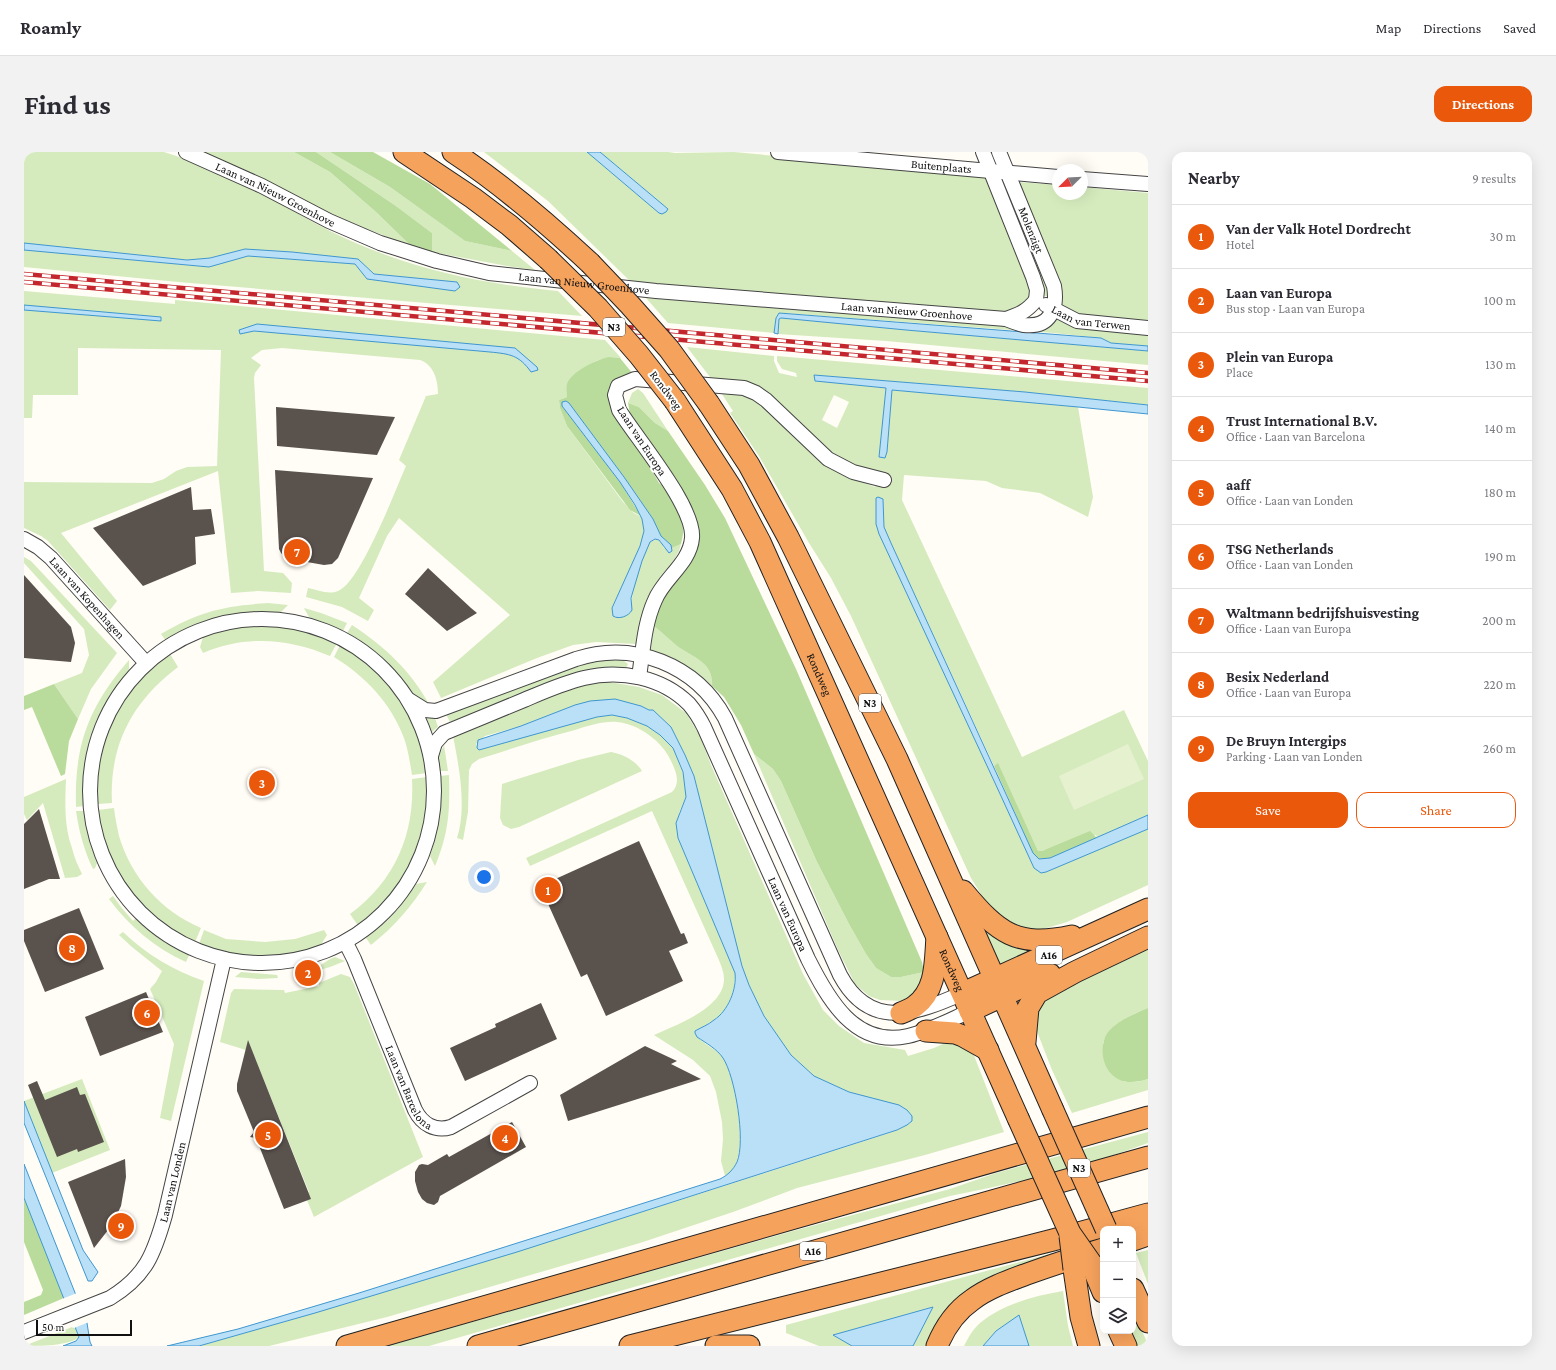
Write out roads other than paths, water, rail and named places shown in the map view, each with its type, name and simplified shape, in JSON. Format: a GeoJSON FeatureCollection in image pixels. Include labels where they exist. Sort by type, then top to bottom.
{"type":"FeatureCollection","features":[{"type":"Feature","properties":{"kind":"highway","name":"Rondweg"},"geometry":{"type":"LineString","coordinates":[[404,152],[473,198],[509,225],[548,259],[598,308],[639,355],[675,401],[732,490],[760,542],[1070,1233],[1091,1263],[1100,1286]]}},
{"type":"Feature","properties":{"kind":"highway","name":"N3"},"geometry":{"type":"LineString","coordinates":[[453,152],[517,198],[544,220],[590,263],[668,349],[709,404],[749,465],[788,537],[897,759],[1105,1226]]}},
{"type":"Feature","properties":{"kind":"highway","name":"A16"},"geometry":{"type":"LineString","coordinates":[[946,872],[982,914],[994,925],[1012,936],[1035,941],[1053,940],[1102,930]]}},
{"type":"Feature","properties":{"kind":"highway","name":"A16"},"geometry":{"type":"LineString","coordinates":[[998,988],[1102,930],[1148,909]]}},
{"type":"Feature","properties":{"kind":"highway","name":"N3"},"geometry":{"type":"LineString","coordinates":[[901,1013],[915,1006],[928,991],[933,979],[937,936]]}},
{"type":"Feature","properties":{"kind":"highway","name":"A16"},"geometry":{"type":"LineString","coordinates":[[1025,1047],[1027,1014],[1030,1002],[1037,993],[1075,972],[1148,937]]}},
{"type":"Feature","properties":{"kind":"highway","name":"A16"},"geometry":{"type":"LineString","coordinates":[[998,988],[1056,972],[1075,972]]}},
{"type":"Feature","properties":{"kind":"highway","name":"Laan van Europa"},"geometry":{"type":"LineString","coordinates":[[967,1002],[998,988]]}},
{"type":"Feature","properties":{"kind":"highway"},"geometry":{"type":"LineString","coordinates":[[926,1031],[956,1033],[988,1050]]}},
{"type":"Feature","properties":{"kind":"highway"},"geometry":{"type":"LineString","coordinates":[[346,1346],[1148,1117]]}},
{"type":"Feature","properties":{"kind":"highway","name":"A16"},"geometry":{"type":"LineString","coordinates":[[478,1346],[1148,1157]]}},
{"type":"Feature","properties":{"kind":"highway"},"geometry":{"type":"LineString","coordinates":[[630,1346],[1053,1240],[1148,1214]]}},
{"type":"Feature","properties":{"kind":"highway"},"geometry":{"type":"LineString","coordinates":[[1070,1233],[1076,1287],[1088,1346]]}},
{"type":"Feature","properties":{"kind":"highway"},"geometry":{"type":"LineString","coordinates":[[1136,1239],[1148,1235]]}},
{"type":"Feature","properties":{"kind":"highway"},"geometry":{"type":"LineString","coordinates":[[937,1346],[946,1327],[971,1300],[1003,1283],[1052,1265],[1100,1250]]}},
{"type":"Feature","properties":{"kind":"highway"},"geometry":{"type":"LineString","coordinates":[[949,1346],[966,1320],[992,1297],[1023,1278],[1052,1265]]}},
{"type":"Feature","properties":{"kind":"highway"},"geometry":{"type":"LineString","coordinates":[[1136,1296],[1148,1322]]}},
{"type":"Feature","properties":{"kind":"highway"},"geometry":{"type":"LineString","coordinates":[[1120,1334],[1126,1346]]}},
{"type":"Feature","properties":{"kind":"highway"},"geometry":{"type":"LineString","coordinates":[[716,1346],[749,1346]]}},
{"type":"Feature","properties":{"kind":"street","name":"Laan van Nieuw Groenhove"},"geometry":{"type":"LineString","coordinates":[[186,152],[262,186],[329,221],[380,243],[437,261],[489,273],[656,291],[1006,319],[1023,325],[1038,324],[1049,318],[1054,309]]}},
{"type":"Feature","properties":{"kind":"street","name":"Buitenplaats"},"geometry":{"type":"LineString","coordinates":[[778,152],[1052,177]]}},
{"type":"Feature","properties":{"kind":"street","name":"Molenzigt"},"geometry":{"type":"LineString","coordinates":[[983,152],[1033,277],[1037,290],[1036,300]]}},
{"type":"Feature","properties":{"kind":"street","name":"Molenzigt"},"geometry":{"type":"LineString","coordinates":[[999,152],[1054,286],[1056,296],[1054,309]]}},
{"type":"Feature","properties":{"kind":"street"},"geometry":{"type":"LineString","coordinates":[[1088,179],[1148,184]]}},
{"type":"Feature","properties":{"kind":"street","name":"Laan van Nieuw Groenhove"},"geometry":{"type":"LineString","coordinates":[[1006,319],[1028,310],[1036,300]]}},
{"type":"Feature","properties":{"kind":"street","name":"Laan van Terwen"},"geometry":{"type":"LineString","coordinates":[[1036,300],[1077,321],[1148,328]]}},
{"type":"Feature","properties":{"kind":"street","name":"Laan van Europa"},"geometry":{"type":"LineString","coordinates":[[639,677],[648,623],[655,600],[666,581],[685,558],[692,543],[692,530],[687,514],[677,494],[619,410],[615,395],[621,384],[635,379],[744,388],[756,393],[766,400],[828,458],[852,472],[884,480]]}},
{"type":"Feature","properties":{"kind":"street","name":"Laan van Kopenhagen"},"geometry":{"type":"LineString","coordinates":[[24,539],[38,547],[51,558],[146,664]]}},
{"type":"Feature","properties":{"kind":"street","name":"Laan van Europa"},"geometry":{"type":"LineString","coordinates":[[244,619],[279,619],[314,627],[344,639],[378,663],[400,687],[409,700],[420,722],[431,756],[435,791],[434,810],[426,846],[418,866],[404,890],[391,907],[366,929],[346,943],[321,954],[287,962],[256,964],[224,959],[208,955],[182,944],[156,927],[139,911],[121,890],[109,870],[96,836],[91,808],[90,785],[98,738],[105,720],[120,693],[146,664],[177,641],[211,626],[244,619]]}},
{"type":"Feature","properties":{"kind":"street","name":"Laan van Europa"},"geometry":{"type":"LineString","coordinates":[[409,700],[424,710],[436,711],[596,653],[618,652],[642,656],[661,662],[681,671],[698,683],[713,699],[732,733],[844,983],[853,995],[878,1010],[901,1013],[967,1002]]}},
{"type":"Feature","properties":{"kind":"street","name":"Laan van Europa"},"geometry":{"type":"LineString","coordinates":[[431,756],[434,743],[444,733],[566,683],[584,678],[618,674],[639,677],[670,690],[680,696],[696,713],[711,741],[808,959],[832,1003],[850,1022],[871,1033],[899,1038],[926,1031],[967,1002]]}},
{"type":"Feature","properties":{"kind":"street","name":"Laan van Barcelona"},"geometry":{"type":"LineString","coordinates":[[346,943],[354,959],[415,1110],[424,1123],[440,1129],[451,1127],[530,1083]]}},
{"type":"Feature","properties":{"kind":"street","name":"Laan van Londen"},"geometry":{"type":"LineString","coordinates":[[24,1332],[110,1298],[140,1274],[155,1248],[165,1215],[224,959]]}},
{"type":"Feature","properties":{"kind":"water"},"geometry":{"type":"Polygon","coordinates":[[[587,152],[600,152],[668,209],[666,212],[662,214],[659,213],[587,152]]]}},
{"type":"Feature","properties":{"kind":"water"},"geometry":{"type":"Polygon","coordinates":[[[24,243],[187,260],[210,258],[245,249],[292,252],[358,259],[374,274],[457,282],[460,287],[455,291],[367,279],[355,264],[248,256],[209,267],[24,250],[24,243]]]}},
{"type":"Feature","properties":{"kind":"water"},"geometry":{"type":"Polygon","coordinates":[[[24,305],[161,317],[161,321],[24,310],[24,305]]]}},
{"type":"Feature","properties":{"kind":"water"},"geometry":{"type":"Polygon","coordinates":[[[779,313],[1101,338],[1111,343],[1148,346],[1148,351],[781,318],[779,319],[778,334],[774,333],[776,318],[779,313]]]}},
{"type":"Feature","properties":{"kind":"water"},"geometry":{"type":"Polygon","coordinates":[[[257,324],[515,348],[537,367],[538,370],[531,372],[527,366],[514,356],[497,353],[254,331],[240,334],[239,330],[257,324]]]}},
{"type":"Feature","properties":{"kind":"water"},"geometry":{"type":"Polygon","coordinates":[[[814,375],[1025,392],[1148,405],[1148,414],[892,390],[887,452],[885,458],[879,457],[886,388],[815,381],[814,375]]]}},
{"type":"Feature","properties":{"kind":"water"},"geometry":{"type":"Polygon","coordinates":[[[566,401],[624,477],[653,519],[661,536],[671,545],[672,551],[669,553],[659,540],[655,539],[650,542],[642,561],[631,598],[632,610],[624,617],[618,618],[613,616],[612,608],[640,546],[644,531],[642,519],[620,482],[562,406],[562,402],[566,401]]]}},
{"type":"Feature","properties":{"kind":"water"},"geometry":{"type":"Polygon","coordinates":[[[878,497],[883,499],[884,527],[1033,853],[1039,859],[1050,858],[1148,815],[1148,829],[1046,872],[1041,873],[1034,868],[879,534],[876,524],[876,498],[878,497]]]}},
{"type":"Feature","properties":{"kind":"water"},"geometry":{"type":"Polygon","coordinates":[[[615,699],[653,710],[671,727],[685,755],[694,776],[742,966],[749,985],[764,1016],[791,1055],[814,1076],[849,1092],[899,1105],[907,1110],[912,1116],[912,1121],[897,1130],[517,1252],[315,1313],[199,1346],[167,1346],[238,1329],[359,1293],[720,1179],[728,1174],[734,1167],[737,1162],[739,1152],[740,1125],[732,1079],[721,1055],[697,1037],[695,1031],[712,1022],[723,1011],[733,993],[735,986],[735,973],[678,838],[676,823],[686,797],[683,772],[673,748],[660,735],[647,726],[627,718],[612,715],[597,717],[479,750],[477,748],[478,740],[521,726],[575,705],[590,701],[615,699]]]}},
{"type":"Feature","properties":{"kind":"water"},"geometry":{"type":"Polygon","coordinates":[[[24,1101],[83,1250],[98,1272],[92,1281],[88,1281],[24,1123],[24,1101]]]}},
{"type":"Feature","properties":{"kind":"water"},"geometry":{"type":"Polygon","coordinates":[[[24,1164],[87,1323],[92,1346],[63,1346],[76,1341],[79,1337],[24,1198],[24,1164]]]}},
{"type":"Feature","properties":{"kind":"water"},"geometry":{"type":"Polygon","coordinates":[[[933,1307],[913,1346],[852,1346],[833,1335],[933,1307]]]}},
{"type":"Feature","properties":{"kind":"water"},"geometry":{"type":"Polygon","coordinates":[[[1019,1315],[1029,1346],[983,1346],[996,1331],[1019,1315]]]}},
{"type":"Feature","properties":{"kind":"railway"},"geometry":{"type":"LineString","coordinates":[[24,274],[1148,373]]}},
{"type":"Feature","properties":{"kind":"railway"},"geometry":{"type":"LineString","coordinates":[[24,282],[1148,381]]}},
{"type":"Feature","properties":{"kind":"place","name":"Waltmann bedrijfshuisvesting"},"geometry":{"type":"Point","coordinates":[297,552]}},
{"type":"Feature","properties":{"kind":"place","name":"Plein van Europa"},"geometry":{"type":"Point","coordinates":[262,783]}},
{"type":"Feature","properties":{"kind":"place","name":"Van der Valk Hotel Dordrecht"},"geometry":{"type":"Point","coordinates":[548,890]}},
{"type":"Feature","properties":{"kind":"place","name":"Besix Nederland"},"geometry":{"type":"Point","coordinates":[72,948]}},
{"type":"Feature","properties":{"kind":"place","name":"Laan van Europa"},"geometry":{"type":"Point","coordinates":[308,973]}},
{"type":"Feature","properties":{"kind":"place","name":"TSG Netherlands"},"geometry":{"type":"Point","coordinates":[147,1013]}},
{"type":"Feature","properties":{"kind":"place","name":"aaff"},"geometry":{"type":"Point","coordinates":[268,1135]}},
{"type":"Feature","properties":{"kind":"place","name":"Trust International B.V."},"geometry":{"type":"Point","coordinates":[505,1138]}},
{"type":"Feature","properties":{"kind":"place","name":"De Bruyn Intergips"},"geometry":{"type":"Point","coordinates":[121,1226]}}]}
